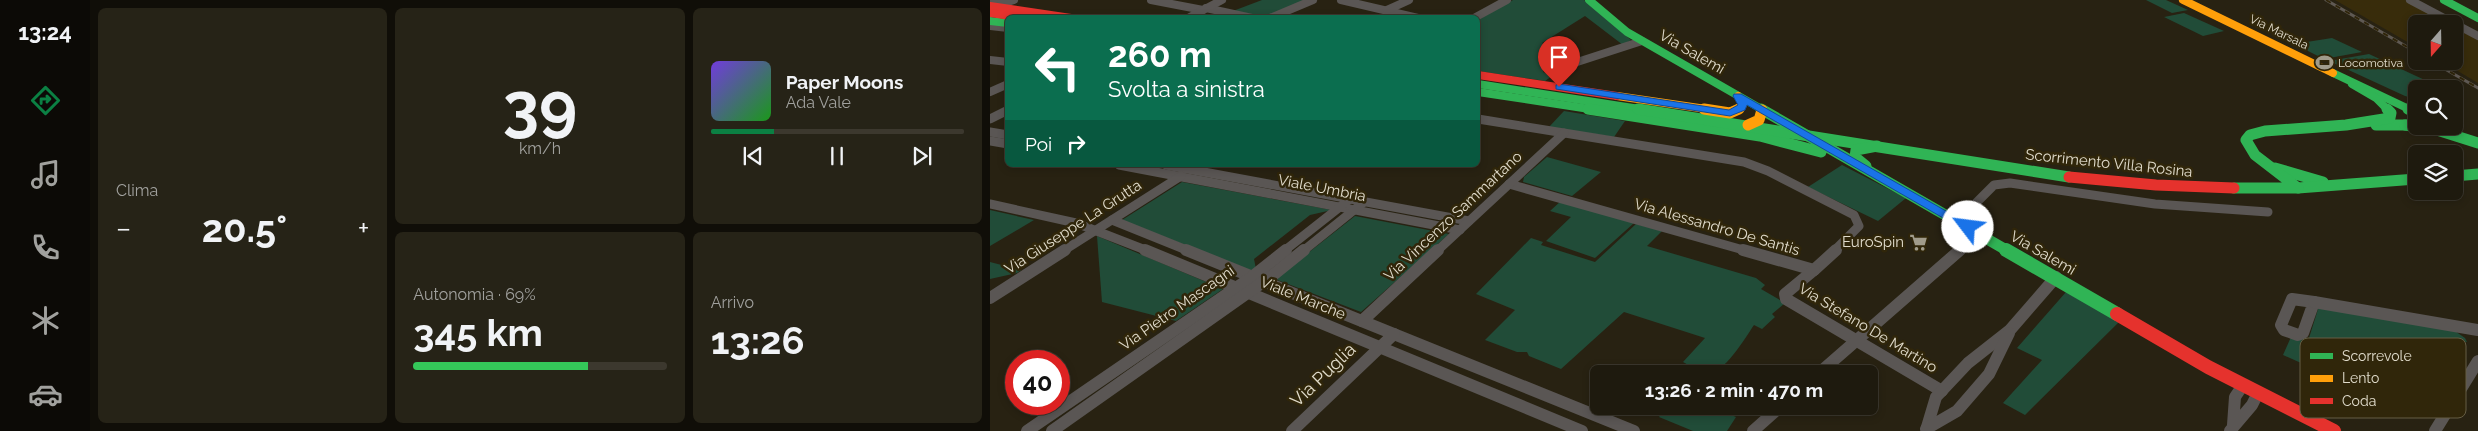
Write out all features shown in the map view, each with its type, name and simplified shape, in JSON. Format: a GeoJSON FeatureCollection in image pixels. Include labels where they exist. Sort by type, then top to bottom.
{"type":"FeatureCollection","features":[{"type":"Feature","properties":{"kind":"street"},"geometry":{"type":"LineString","coordinates":[[990,2],[1005,3],[1014,0]]}},
{"type":"Feature","properties":{"kind":"street"},"geometry":{"type":"LineString","coordinates":[[1151,0],[1236,15]]}},
{"type":"Feature","properties":{"kind":"street"},"geometry":{"type":"LineString","coordinates":[[1192,15],[1222,0]]}},
{"type":"Feature","properties":{"kind":"street"},"geometry":{"type":"LineString","coordinates":[[1277,15],[1312,0]]}},
{"type":"Feature","properties":{"kind":"street"},"geometry":{"type":"LineString","coordinates":[[1341,0],[1406,15]]}},
{"type":"Feature","properties":{"kind":"street"},"geometry":{"type":"LineString","coordinates":[[1387,10],[1409,0]]}},
{"type":"Feature","properties":{"kind":"street"},"geometry":{"type":"LineString","coordinates":[[1480,15],[1507,0]]}},
{"type":"Feature","properties":{"kind":"street","name":"Via Salemi"},"geometry":{"type":"LineString","coordinates":[[1589,0],[1616,24],[1642,41],[2243,385],[2300,414]]}},
{"type":"Feature","properties":{"kind":"street","name":"Via Marsala"},"geometry":{"type":"LineString","coordinates":[[2183,0],[2352,84],[2408,109]]}},
{"type":"Feature","properties":{"kind":"street"},"geometry":{"type":"LineString","coordinates":[[2410,0],[2478,36]]}},
{"type":"Feature","properties":{"kind":"street"},"geometry":{"type":"LineString","coordinates":[[2444,0],[2478,18]]}},
{"type":"Feature","properties":{"kind":"street"},"geometry":{"type":"LineString","coordinates":[[990,6],[1051,15]]}},
{"type":"Feature","properties":{"kind":"street"},"geometry":{"type":"LineString","coordinates":[[990,13],[1005,15]]}},
{"type":"Feature","properties":{"kind":"street"},"geometry":{"type":"LineString","coordinates":[[990,21],[1005,23]]}},
{"type":"Feature","properties":{"kind":"street"},"geometry":{"type":"LineString","coordinates":[[990,26],[1005,28]]}},
{"type":"Feature","properties":{"kind":"street"},"geometry":{"type":"LineString","coordinates":[[1568,65],[1642,41]]}},
{"type":"Feature","properties":{"kind":"street"},"geometry":{"type":"LineString","coordinates":[[990,60],[1005,62]]}},
{"type":"Feature","properties":{"kind":"street"},"geometry":{"type":"LineString","coordinates":[[1480,75],[1730,113],[1742,108],[1743,105],[1738,96]]}},
{"type":"Feature","properties":{"kind":"street"},"geometry":{"type":"LineString","coordinates":[[1480,84],[1572,97],[1606,111]]}},
{"type":"Feature","properties":{"kind":"street"},"geometry":{"type":"LineString","coordinates":[[2352,84],[2387,107],[2391,113],[2386,120]]}},
{"type":"Feature","properties":{"kind":"street"},"geometry":{"type":"LineString","coordinates":[[990,92],[1005,85]]}},
{"type":"Feature","properties":{"kind":"street"},"geometry":{"type":"LineString","coordinates":[[1480,92],[1606,111],[1788,142],[1813,149],[1869,172]]}},
{"type":"Feature","properties":{"kind":"street","name":"Scorrimento Villa Rosina"},"geometry":{"type":"LineString","coordinates":[[1572,97],[2121,183],[2246,190],[2408,180]]}},
{"type":"Feature","properties":{"kind":"street"},"geometry":{"type":"LineString","coordinates":[[1748,125],[1759,120],[1762,110]]}},
{"type":"Feature","properties":{"kind":"street"},"geometry":{"type":"LineString","coordinates":[[990,119],[1005,112]]}},
{"type":"Feature","properties":{"kind":"street"},"geometry":{"type":"LineString","coordinates":[[1776,118],[1804,129],[1846,140]]}},
{"type":"Feature","properties":{"kind":"street"},"geometry":{"type":"LineString","coordinates":[[2298,188],[2291,178],[2271,168],[2249,150],[2246,140],[2256,133],[2408,119]]}},
{"type":"Feature","properties":{"kind":"street","name":"Via Alessandro De Santis"},"geometry":{"type":"LineString","coordinates":[[1480,120],[1744,162],[1768,171],[1854,215],[1859,226],[1814,270],[1509,184]]}},
{"type":"Feature","properties":{"kind":"street"},"geometry":{"type":"LineString","coordinates":[[2346,125],[2408,125]]}},
{"type":"Feature","properties":{"kind":"street","name":"Via Vincenzo Sammartano"},"geometry":{"type":"LineString","coordinates":[[1362,321],[1564,133]]}},
{"type":"Feature","properties":{"kind":"street"},"geometry":{"type":"LineString","coordinates":[[991,135],[1005,136]]}},
{"type":"Feature","properties":{"kind":"street"},"geometry":{"type":"LineString","coordinates":[[991,135],[1005,142]]}},
{"type":"Feature","properties":{"kind":"street"},"geometry":{"type":"LineString","coordinates":[[2452,135],[2478,143]]}},
{"type":"Feature","properties":{"kind":"street"},"geometry":{"type":"LineString","coordinates":[[2462,135],[2478,143]]}},
{"type":"Feature","properties":{"kind":"street"},"geometry":{"type":"LineString","coordinates":[[1842,156],[1843,148],[1858,142]]}},
{"type":"Feature","properties":{"kind":"street"},"geometry":{"type":"LineString","coordinates":[[1879,146],[1860,148],[1854,154],[1859,161],[1887,181]]}},
{"type":"Feature","properties":{"kind":"street","name":"Viale Umbria"},"geometry":{"type":"LineString","coordinates":[[1140,167],[1191,172],[1356,204],[1469,222]]}},
{"type":"Feature","properties":{"kind":"street","name":"Viale Umbria"},"geometry":{"type":"LineString","coordinates":[[1173,167],[1340,207],[1356,204],[1460,230]]}},
{"type":"Feature","properties":{"kind":"street","name":"Via Giuseppe La Grutta"},"geometry":{"type":"LineString","coordinates":[[990,298],[1104,225],[1191,172],[1204,167]]}},
{"type":"Feature","properties":{"kind":"street"},"geometry":{"type":"LineString","coordinates":[[2246,190],[2267,179],[2271,168]]}},
{"type":"Feature","properties":{"kind":"street"},"geometry":{"type":"LineString","coordinates":[[2271,168],[2305,178],[2340,185]]}},
{"type":"Feature","properties":{"kind":"street"},"geometry":{"type":"LineString","coordinates":[[2463,175],[2478,174]]}},
{"type":"Feature","properties":{"kind":"street"},"geometry":{"type":"LineString","coordinates":[[1958,221],[1994,185],[2010,182],[2155,204],[2268,212]]}},
{"type":"Feature","properties":{"kind":"street"},"geometry":{"type":"LineString","coordinates":[[990,204],[1076,223],[1104,225]]}},
{"type":"Feature","properties":{"kind":"street","name":"Via Pietro Mascagni"},"geometry":{"type":"LineString","coordinates":[[1052,431],[1264,281],[1356,204]]}},
{"type":"Feature","properties":{"kind":"street","name":"Via Pietro Mascagni"},"geometry":{"type":"LineString","coordinates":[[1027,431],[1252,277],[1340,207]]}},
{"type":"Feature","properties":{"kind":"street","name":"Viale Marche"},"geometry":{"type":"LineString","coordinates":[[1104,225],[1128,227],[1456,359],[1609,427],[1634,431]]}},
{"type":"Feature","properties":{"kind":"street","name":"Viale Marche"},"geometry":{"type":"LineString","coordinates":[[1104,225],[1236,287],[1582,431]]}},
{"type":"Feature","properties":{"kind":"street"},"geometry":{"type":"LineString","coordinates":[[1828,365],[1979,233]]}},
{"type":"Feature","properties":{"kind":"street","name":"Via Stefano De Martino"},"geometry":{"type":"LineString","coordinates":[[1814,270],[1785,294],[1786,299],[1942,391]]}},
{"type":"Feature","properties":{"kind":"street"},"geometry":{"type":"LineString","coordinates":[[1928,430],[1936,398],[1968,363],[2010,330],[2056,278]]}},
{"type":"Feature","properties":{"kind":"street"},"geometry":{"type":"LineString","coordinates":[[2314,302],[2478,330]]}},
{"type":"Feature","properties":{"kind":"street"},"geometry":{"type":"LineString","coordinates":[[1928,430],[1957,411],[1989,374],[2010,330]]}},
{"type":"Feature","properties":{"kind":"street","name":"Via Puglia"},"geometry":{"type":"LineString","coordinates":[[1292,431],[1394,334]]}},
{"type":"Feature","properties":{"kind":"street"},"geometry":{"type":"LineString","coordinates":[[1442,373],[1456,359]]}},
{"type":"Feature","properties":{"kind":"street"},"geometry":{"type":"LineString","coordinates":[[2466,381],[2478,361]]}},
{"type":"Feature","properties":{"kind":"street"},"geometry":{"type":"LineString","coordinates":[[1456,379],[1470,365]]}},
{"type":"Feature","properties":{"kind":"street"},"geometry":{"type":"LineString","coordinates":[[2232,428],[2235,397],[2243,385]]}},
{"type":"Feature","properties":{"kind":"street"},"geometry":{"type":"LineString","coordinates":[[2232,428],[2252,405],[2258,393]]}},
{"type":"Feature","properties":{"kind":"street"},"geometry":{"type":"LineString","coordinates":[[1753,431],[1771,415]]}},
{"type":"Feature","properties":{"kind":"street","name":"Via Salemi"},"geometry":{"type":"LineString","coordinates":[[2308,418],[2334,431]]}},
{"type":"Feature","properties":{"kind":"street"},"geometry":{"type":"LineString","coordinates":[[2435,431],[2443,418]]}},
{"type":"Feature","properties":{"kind":"shaded area"},"geometry":{"type":"Polygon","coordinates":[[[2335,0],[2405,0],[2432,15],[2408,15],[2408,42],[2335,0]]]}},
{"type":"Feature","properties":{"kind":"shaded area"},"geometry":{"type":"Polygon","coordinates":[[[2463,31],[2478,40],[2478,83],[2456,70],[2463,70],[2463,31]]]}},
{"type":"Feature","properties":{"kind":"green space"},"geometry":{"type":"Polygon","coordinates":[[[1262,0],[1310,0],[1273,15],[1256,15],[1233,11],[1262,0]]]}},
{"type":"Feature","properties":{"kind":"green space"},"geometry":{"type":"Polygon","coordinates":[[[1513,0],[1584,0],[1631,40],[1623,45],[1585,16],[1542,43],[1571,62],[1559,61],[1545,65],[1543,72],[1552,76],[1545,81],[1480,71],[1480,19],[1513,0]]]}},
{"type":"Feature","properties":{"kind":"green space"},"geometry":{"type":"Polygon","coordinates":[[[2146,0],[2166,0],[2188,10],[2172,13],[2146,0]]]}},
{"type":"Feature","properties":{"kind":"green space"},"geometry":{"type":"Polygon","coordinates":[[[2184,13],[2224,31],[2203,36],[2164,17],[2184,13]]]}},
{"type":"Feature","properties":{"kind":"green space"},"geometry":{"type":"Polygon","coordinates":[[[2332,38],[2362,52],[2324,59],[2294,44],[2332,38]]]}},
{"type":"Feature","properties":{"kind":"green space"},"geometry":{"type":"Polygon","coordinates":[[[2369,54],[2425,80],[2408,80],[2408,97],[2329,61],[2369,54]]]}},
{"type":"Feature","properties":{"kind":"green space"},"geometry":{"type":"Polygon","coordinates":[[[1564,111],[1625,121],[1614,137],[1549,127],[1564,111]]]}},
{"type":"Feature","properties":{"kind":"green space"},"geometry":{"type":"Polygon","coordinates":[[[1547,157],[1601,172],[1572,196],[1523,182],[1524,177],[1547,157]]]}},
{"type":"Feature","properties":{"kind":"green space"},"geometry":{"type":"Polygon","coordinates":[[[1842,165],[1906,198],[1878,221],[1808,187],[1842,165]]]}},
{"type":"Feature","properties":{"kind":"green space"},"geometry":{"type":"Polygon","coordinates":[[[1182,182],[1332,210],[1310,215],[1254,259],[1256,269],[1253,272],[1122,220],[1182,182]]]}},
{"type":"Feature","properties":{"kind":"green space"},"geometry":{"type":"Polygon","coordinates":[[[1561,201],[1634,223],[1595,258],[1546,241],[1571,217],[1550,211],[1561,201]]]}},
{"type":"Feature","properties":{"kind":"green space"},"geometry":{"type":"Polygon","coordinates":[[[990,210],[1034,220],[990,246],[990,210]]]}},
{"type":"Feature","properties":{"kind":"green space"},"geometry":{"type":"Polygon","coordinates":[[[1355,216],[1449,234],[1361,312],[1275,279],[1355,216]]]}},
{"type":"Feature","properties":{"kind":"green space"},"geometry":{"type":"Polygon","coordinates":[[[1636,224],[1662,231],[1647,246],[1756,278],[1765,285],[1761,289],[1785,303],[1772,314],[1775,317],[1762,329],[1754,325],[1724,365],[1688,365],[1683,362],[1705,338],[1624,312],[1561,369],[1529,356],[1527,352],[1517,352],[1485,340],[1515,310],[1476,294],[1531,238],[1543,242],[1541,245],[1595,262],[1636,224]]]}},
{"type":"Feature","properties":{"kind":"green space"},"geometry":{"type":"Polygon","coordinates":[[[1097,236],[1223,289],[1176,321],[1102,302],[1097,236]]]}},
{"type":"Feature","properties":{"kind":"green space"},"geometry":{"type":"Polygon","coordinates":[[[990,262],[1021,270],[1017,273],[990,279],[990,262]]]}},
{"type":"Feature","properties":{"kind":"green space"},"geometry":{"type":"Polygon","coordinates":[[[2066,292],[2119,322],[2025,415],[2003,403],[2042,360],[2017,348],[2066,292]]]}},
{"type":"Feature","properties":{"kind":"green space"},"geometry":{"type":"Polygon","coordinates":[[[2319,306],[2452,329],[2465,338],[2309,338],[2319,306]]]}},
{"type":"Feature","properties":{"kind":"green space"},"geometry":{"type":"Polygon","coordinates":[[[2291,337],[2309,338],[2300,338],[2300,363],[2283,355],[2291,337]]]}},
{"type":"Feature","properties":{"kind":"green space"},"geometry":{"type":"Polygon","coordinates":[[[1660,415],[1731,415],[1736,417],[1727,431],[1693,431],[1659,417],[1660,415]]]}},
{"type":"Feature","properties":{"kind":"railway"},"geometry":{"type":"LineString","coordinates":[[2326,0],[2408,47]]}},
{"type":"Feature","properties":{"kind":"railway"},"geometry":{"type":"LineString","coordinates":[[2447,70],[2478,88]]}},
{"type":"Feature","properties":{"kind":"traffic: fast"},"geometry":{"type":"LineString","coordinates":[[1589,0],[1627,32],[2117,314]]}},
{"type":"Feature","properties":{"kind":"traffic: fast"},"geometry":{"type":"LineString","coordinates":[[2444,0],[2478,18]]}},
{"type":"Feature","properties":{"kind":"traffic: fast"},"geometry":{"type":"LineString","coordinates":[[990,21],[1005,23]]}},
{"type":"Feature","properties":{"kind":"traffic: fast"},"geometry":{"type":"LineString","coordinates":[[2333,73],[2408,109]]}},
{"type":"Feature","properties":{"kind":"traffic: fast"},"geometry":{"type":"LineString","coordinates":[[1480,84],[2069,177]]}},
{"type":"Feature","properties":{"kind":"traffic: fast"},"geometry":{"type":"LineString","coordinates":[[2234,188],[2298,188],[2285,176],[2255,155],[2246,140],[2250,135],[2265,131],[2346,125],[2390,118],[2391,113],[2376,98],[2352,84]]}},
{"type":"Feature","properties":{"kind":"traffic: fast"},"geometry":{"type":"LineString","coordinates":[[1480,92],[1760,136],[1821,152]]}},
{"type":"Feature","properties":{"kind":"traffic: fast"},"geometry":{"type":"LineString","coordinates":[[2376,125],[2408,125]]}},
{"type":"Feature","properties":{"kind":"traffic: fast"},"geometry":{"type":"LineString","coordinates":[[2405,125],[2437,130],[2478,143]]}},
{"type":"Feature","properties":{"kind":"traffic: fast"},"geometry":{"type":"LineString","coordinates":[[1866,166],[1855,157],[1856,150],[1877,146]]}},
{"type":"Feature","properties":{"kind":"traffic: fast"},"geometry":{"type":"LineString","coordinates":[[2275,168],[2323,182]]}},
{"type":"Feature","properties":{"kind":"traffic: fast"},"geometry":{"type":"LineString","coordinates":[[2463,175],[2478,174]]}},
{"type":"Feature","properties":{"kind":"traffic: fast"},"geometry":{"type":"LineString","coordinates":[[2288,184],[2298,188],[2408,180]]}},
{"type":"Feature","properties":{"kind":"traffic: slow"},"geometry":{"type":"LineString","coordinates":[[2183,0],[2333,73]]}},
{"type":"Feature","properties":{"kind":"traffic: slow"},"geometry":{"type":"LineString","coordinates":[[1617,96],[1730,113],[1742,108],[1743,105],[1738,96]]}},
{"type":"Feature","properties":{"kind":"traffic: slow"},"geometry":{"type":"LineString","coordinates":[[1748,125],[1759,120],[1762,110]]}},
{"type":"Feature","properties":{"kind":"traffic: jam"},"geometry":{"type":"LineString","coordinates":[[990,6],[1051,15]]}},
{"type":"Feature","properties":{"kind":"traffic: jam"},"geometry":{"type":"LineString","coordinates":[[990,13],[1005,15]]}},
{"type":"Feature","properties":{"kind":"traffic: jam"},"geometry":{"type":"LineString","coordinates":[[1480,75],[1617,96]]}},
{"type":"Feature","properties":{"kind":"traffic: jam"},"geometry":{"type":"LineString","coordinates":[[2069,177],[2156,185],[2234,188]]}},
{"type":"Feature","properties":{"kind":"traffic: jam"},"geometry":{"type":"LineString","coordinates":[[2117,314],[2208,367],[2300,414]]}},
{"type":"Feature","properties":{"kind":"traffic: jam"},"geometry":{"type":"LineString","coordinates":[[2308,418],[2334,431]]}},
{"type":"Feature","properties":{"kind":"place","name":"Locomotiva"},"geometry":{"type":"Point","coordinates":[2324,63]}},
{"type":"Feature","properties":{"kind":"place","name":"EuroSpin"},"geometry":{"type":"Point","coordinates":[1918,242]}},
{"type":"Feature","properties":{"kind":"route"},"geometry":{"type":"LineString","coordinates":[[1559,87],[1730,113],[1737,112],[1742,108],[1743,105],[1738,96],[1968,227]]}}]}
